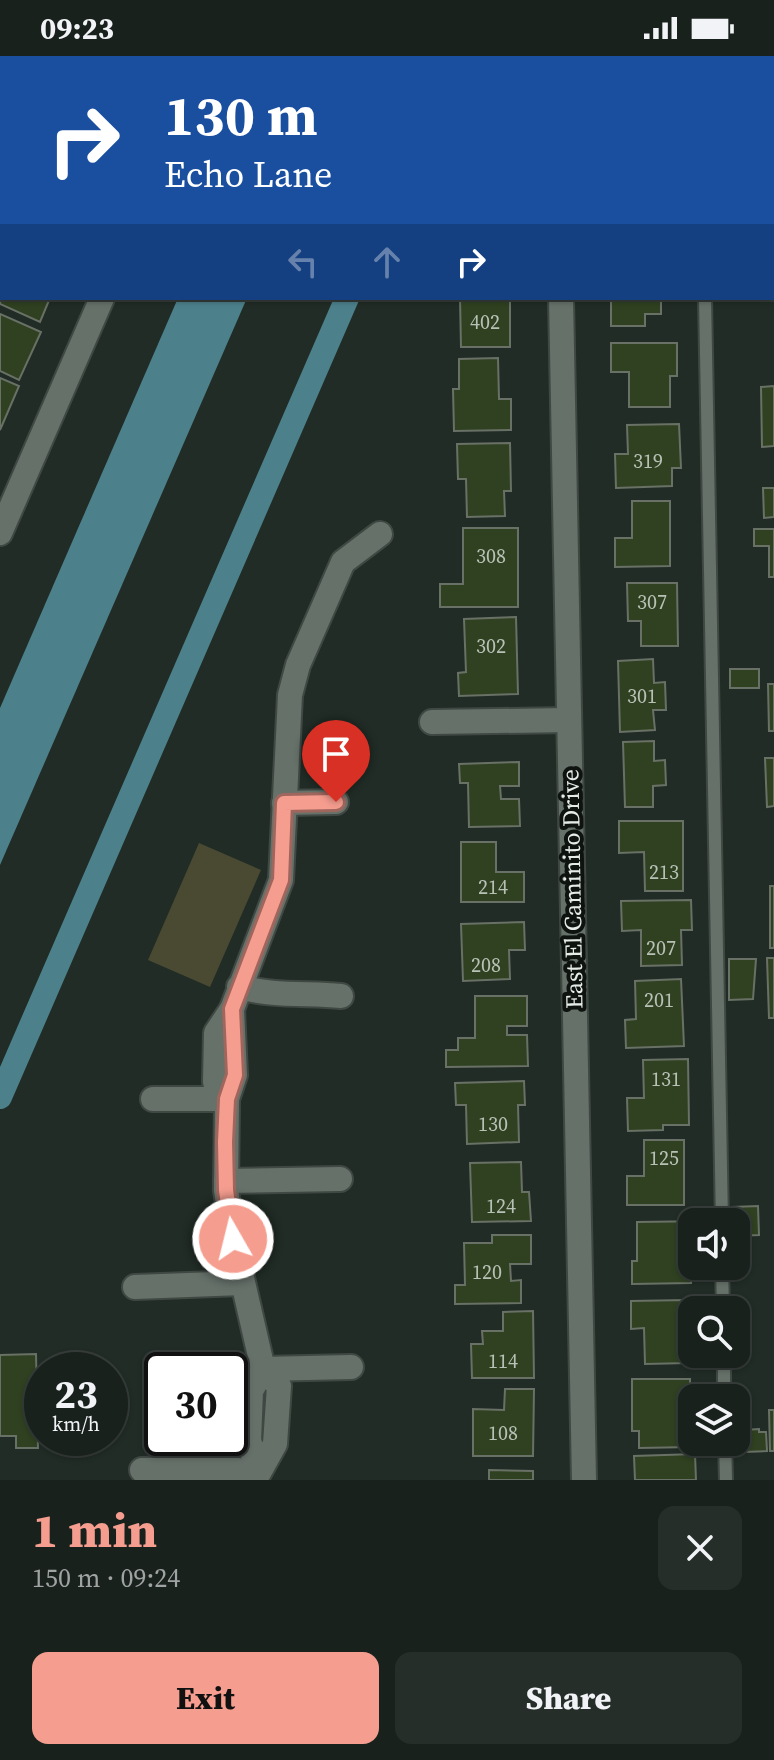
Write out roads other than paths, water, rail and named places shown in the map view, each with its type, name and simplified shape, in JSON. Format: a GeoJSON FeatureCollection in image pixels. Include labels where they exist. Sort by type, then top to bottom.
{"type":"FeatureCollection","features":[{"type":"Feature","properties":{"kind":"street"},"geometry":{"type":"LineString","coordinates":[[0,533],[101,300]]}},
{"type":"Feature","properties":{"kind":"street","name":"East El Caminito Drive"},"geometry":{"type":"LineString","coordinates":[[561,300],[584,1480]]}},
{"type":"Feature","properties":{"kind":"street"},"geometry":{"type":"LineString","coordinates":[[142,1470],[224,1468],[256,1476],[275,1444],[279,1386],[263,1369],[233,1239],[226,1181],[227,1099],[235,1075],[235,998],[281,880],[287,723],[298,665],[343,562],[380,534]]}},
{"type":"Feature","properties":{"kind":"street"},"geometry":{"type":"LineString","coordinates":[[432,722],[569,720]]}},
{"type":"Feature","properties":{"kind":"street"},"geometry":{"type":"LineString","coordinates":[[284,803],[336,802]]}},
{"type":"Feature","properties":{"kind":"street"},"geometry":{"type":"LineString","coordinates":[[235,998],[298,992],[341,996]]}},
{"type":"Feature","properties":{"kind":"street"},"geometry":{"type":"LineString","coordinates":[[153,1099],[227,1099]]}},
{"type":"Feature","properties":{"kind":"street"},"geometry":{"type":"LineString","coordinates":[[226,1181],[340,1179]]}},
{"type":"Feature","properties":{"kind":"street"},"geometry":{"type":"LineString","coordinates":[[135,1287],[242,1283]]}},
{"type":"Feature","properties":{"kind":"street"},"geometry":{"type":"LineString","coordinates":[[263,1369],[351,1367]]}},
{"type":"Feature","properties":{"kind":"lane"},"geometry":{"type":"LineString","coordinates":[[705,300],[722,1208]]}},
{"type":"Feature","properties":{"kind":"lane"},"geometry":{"type":"LineString","coordinates":[[725,1456],[726,1480]]}},
{"type":"Feature","properties":{"kind":"water"},"geometry":{"type":"Polygon","coordinates":[[[177,300],[246,300],[0,865],[0,708],[177,300]]]}},
{"type":"Feature","properties":{"kind":"waterway"},"geometry":{"type":"LineString","coordinates":[[0,1097],[346,300]]}}]}
